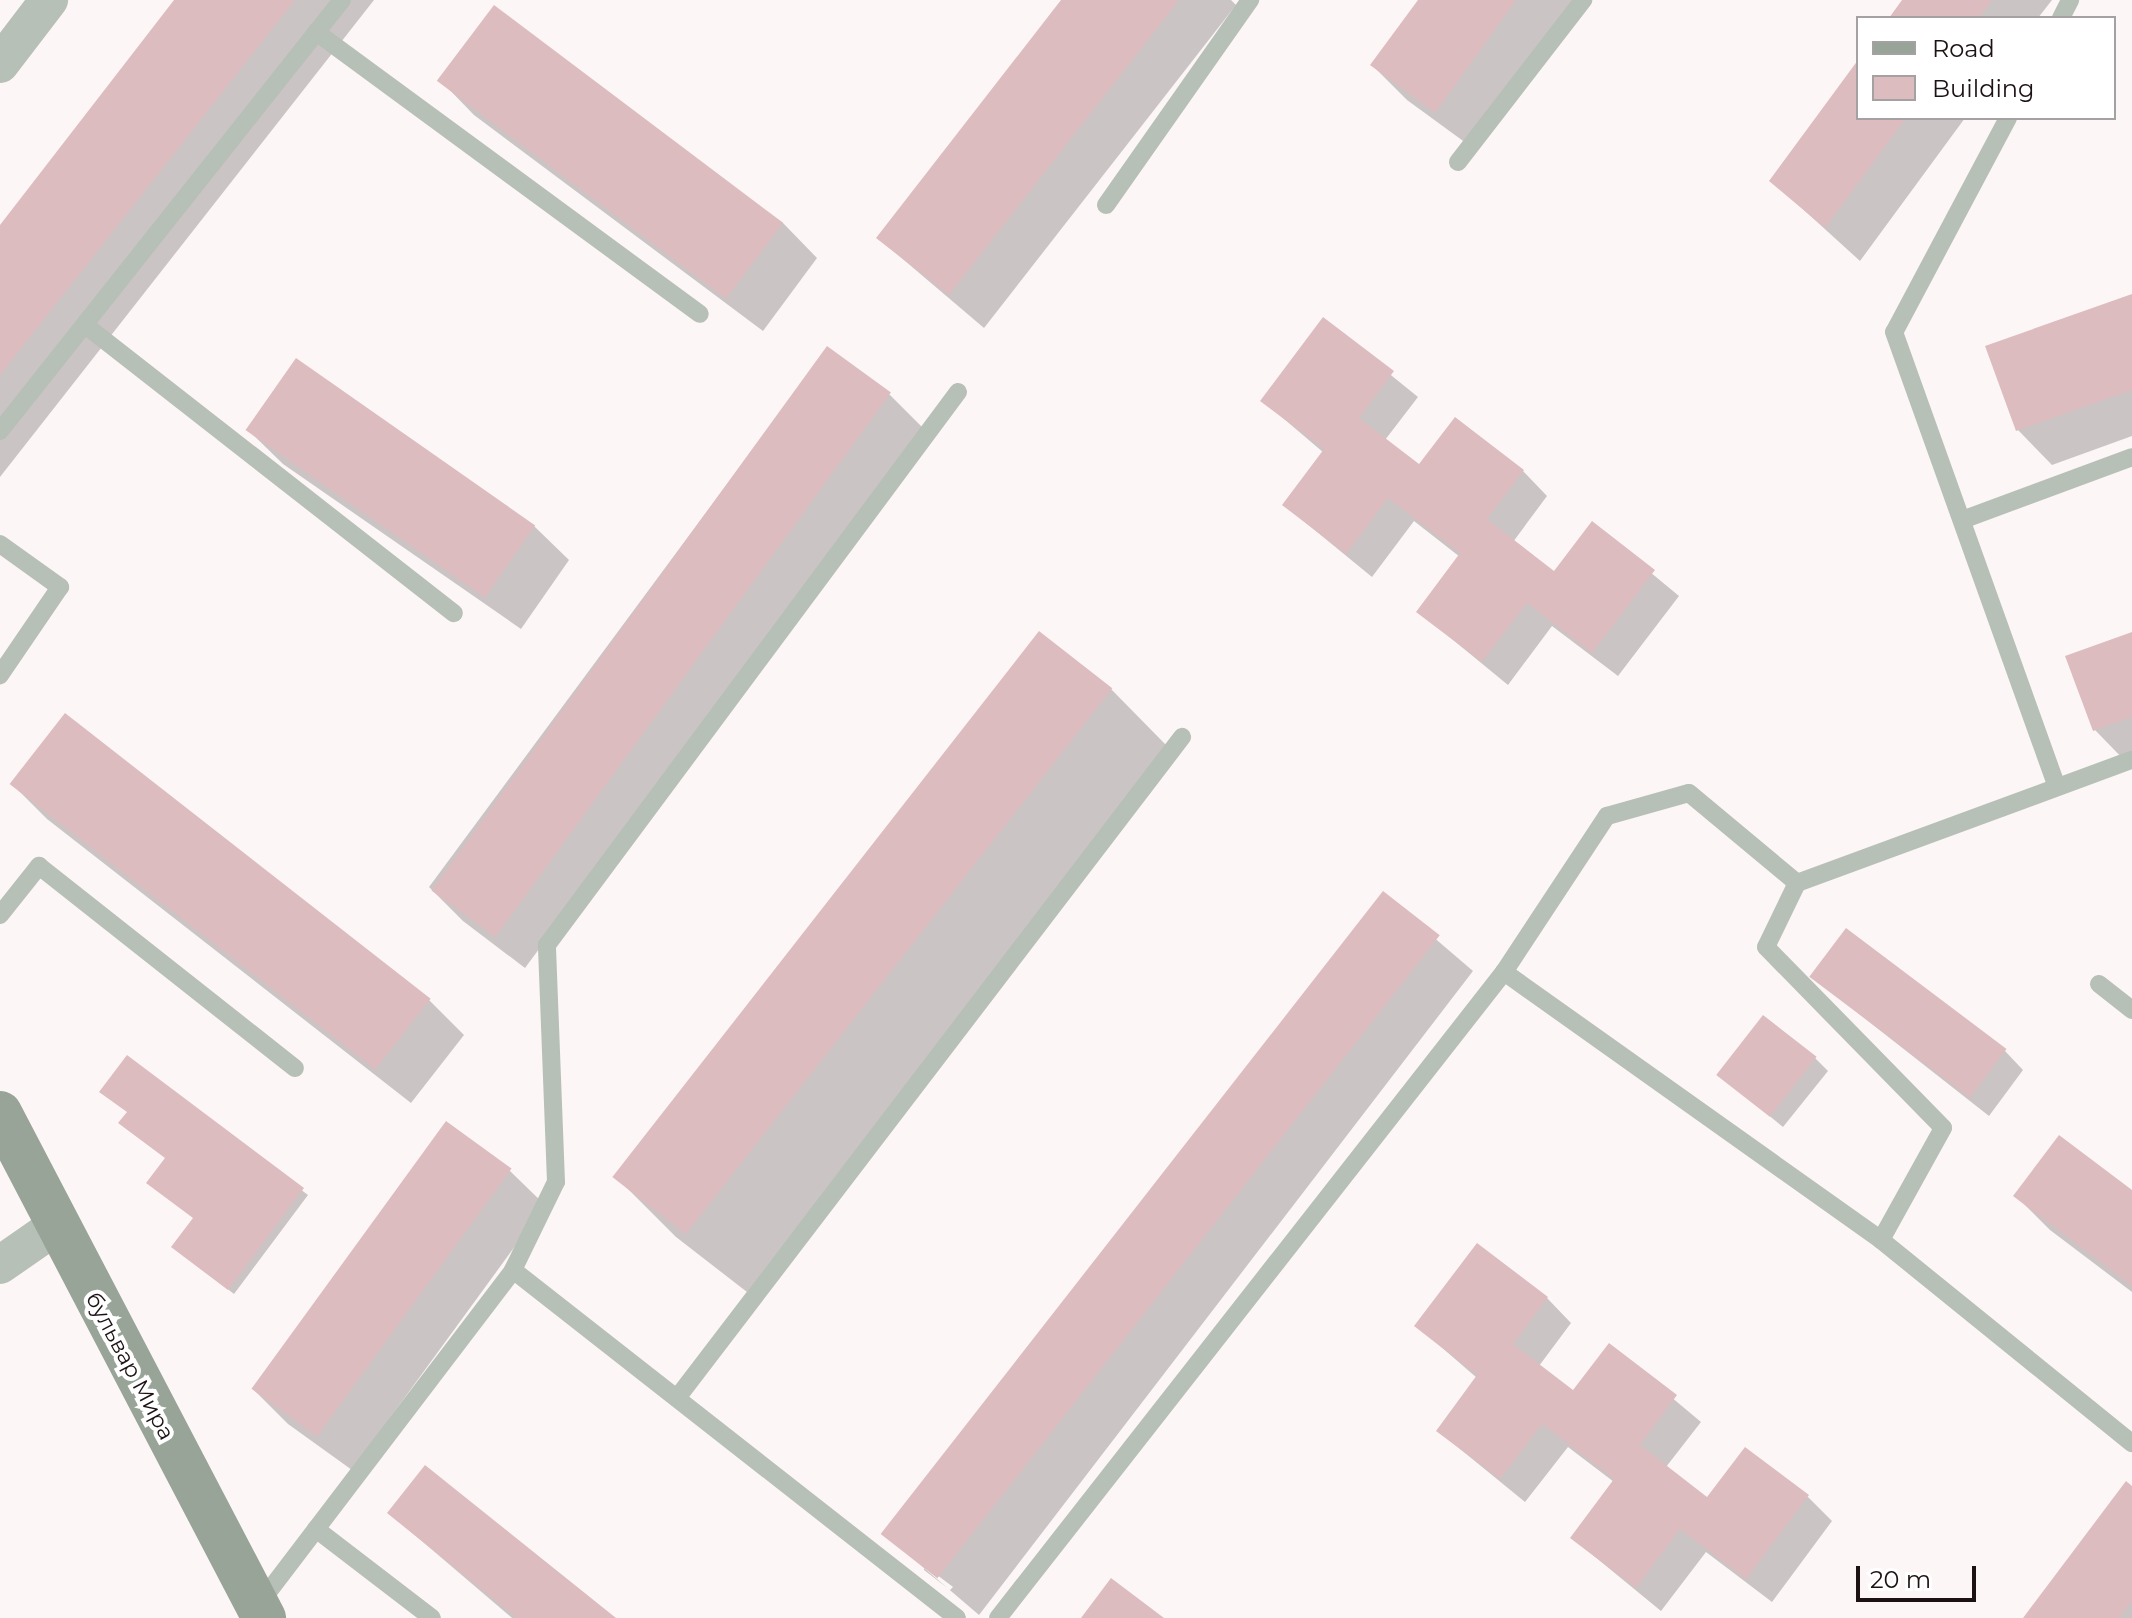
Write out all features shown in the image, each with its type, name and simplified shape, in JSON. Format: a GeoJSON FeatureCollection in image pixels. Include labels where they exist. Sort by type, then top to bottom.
{"type":"FeatureCollection","features":[{"type":"Feature","properties":{"kind":"street"},"geometry":{"type":"LineString","coordinates":[[0,64],[49,0]]}},
{"type":"Feature","properties":{"kind":"street","name":"бульвар Мира"},"geometry":{"type":"LineString","coordinates":[[0,1113],[56,1226],[261,1612]]}},
{"type":"Feature","properties":{"kind":"street"},"geometry":{"type":"LineString","coordinates":[[0,1265],[56,1226]]}},
{"type":"Feature","properties":{"kind":"lane"},"geometry":{"type":"LineString","coordinates":[[0,431],[342,0]]}},
{"type":"Feature","properties":{"kind":"lane"},"geometry":{"type":"LineString","coordinates":[[1106,205],[1250,0]]}},
{"type":"Feature","properties":{"kind":"lane"},"geometry":{"type":"LineString","coordinates":[[1458,162],[1583,0]]}},
{"type":"Feature","properties":{"kind":"lane"},"geometry":{"type":"LineString","coordinates":[[316,32],[700,314]]}},
{"type":"Feature","properties":{"kind":"lane"},"geometry":{"type":"LineString","coordinates":[[2007,120],[1894,332],[2057,786]]}},
{"type":"Feature","properties":{"kind":"lane"},"geometry":{"type":"LineString","coordinates":[[85,325],[454,613]]}},
{"type":"Feature","properties":{"kind":"lane"},"geometry":{"type":"LineString","coordinates":[[261,1612],[316,1529],[513,1270],[556,1182],[547,945],[958,392]]}},
{"type":"Feature","properties":{"kind":"lane"},"geometry":{"type":"LineString","coordinates":[[1962,520],[2132,457]]}},
{"type":"Feature","properties":{"kind":"lane"},"geometry":{"type":"LineString","coordinates":[[0,544],[60,587],[0,675]]}},
{"type":"Feature","properties":{"kind":"lane"},"geometry":{"type":"LineString","coordinates":[[677,1398],[1182,737]]}},
{"type":"Feature","properties":{"kind":"lane"},"geometry":{"type":"LineString","coordinates":[[1881,1240],[1943,1128],[1766,947],[1797,883],[2132,760]]}},
{"type":"Feature","properties":{"kind":"lane"},"geometry":{"type":"LineString","coordinates":[[998,1618],[1504,972],[1607,816],[1689,793],[1797,883]]}},
{"type":"Feature","properties":{"kind":"lane"},"geometry":{"type":"LineString","coordinates":[[0,915],[39,866],[295,1068]]}},
{"type":"Feature","properties":{"kind":"lane"},"geometry":{"type":"LineString","coordinates":[[1504,972],[1881,1240],[2132,1443]]}},
{"type":"Feature","properties":{"kind":"lane"},"geometry":{"type":"LineString","coordinates":[[2099,984],[2132,1010]]}},
{"type":"Feature","properties":{"kind":"lane"},"geometry":{"type":"LineString","coordinates":[[513,1270],[957,1618]]}},
{"type":"Feature","properties":{"kind":"lane"},"geometry":{"type":"LineString","coordinates":[[316,1529],[432,1618]]}},
{"type":"Feature","properties":{"kind":"building"},"geometry":{"type":"Polygon","coordinates":[[[174,0],[295,0],[0,375],[0,225],[174,0]]]}},
{"type":"Feature","properties":{"kind":"building"},"geometry":{"type":"Polygon","coordinates":[[[1061,0],[1179,0],[949,295],[876,238],[1061,0]]]}},
{"type":"Feature","properties":{"kind":"building"},"geometry":{"type":"Polygon","coordinates":[[[1418,0],[1516,0],[1435,113],[1370,65],[1418,0]]]}},
{"type":"Feature","properties":{"kind":"building"},"geometry":{"type":"Polygon","coordinates":[[[1902,0],[1992,0],[1980,16],[1890,16],[1902,0]]]}},
{"type":"Feature","properties":{"kind":"building"},"geometry":{"type":"Polygon","coordinates":[[[494,5],[783,223],[726,299],[437,81],[494,5]]]}},
{"type":"Feature","properties":{"kind":"building"},"geometry":{"type":"Polygon","coordinates":[[[1856,63],[1856,120],[1905,120],[1825,228],[1769,181],[1856,63]]]}},
{"type":"Feature","properties":{"kind":"building"},"geometry":{"type":"Polygon","coordinates":[[[2132,294],[2132,390],[2016,431],[1985,346],[2132,294]]]}},
{"type":"Feature","properties":{"kind":"building"},"geometry":{"type":"Polygon","coordinates":[[[1323,317],[1394,371],[1359,418],[1419,464],[1455,417],[1524,470],[1487,519],[1554,571],[1592,521],[1655,570],[1592,653],[1527,603],[1482,662],[1416,612],[1460,553],[1388,498],[1346,554],[1282,505],[1324,449],[1260,401],[1323,317]]]}},
{"type":"Feature","properties":{"kind":"building"},"geometry":{"type":"Polygon","coordinates":[[[827,346],[891,392],[495,937],[431,890],[827,346]]]}},
{"type":"Feature","properties":{"kind":"building"},"geometry":{"type":"Polygon","coordinates":[[[296,358],[535,525],[485,598],[246,430],[296,358]]]}},
{"type":"Feature","properties":{"kind":"building"},"geometry":{"type":"Polygon","coordinates":[[[1039,631],[1112,688],[686,1234],[612,1177],[1039,631]]]}},
{"type":"Feature","properties":{"kind":"building"},"geometry":{"type":"Polygon","coordinates":[[[2132,632],[2132,717],[2093,731],[2065,656],[2132,632]]]}},
{"type":"Feature","properties":{"kind":"building"},"geometry":{"type":"Polygon","coordinates":[[[65,713],[431,999],[375,1070],[10,784],[65,713]]]}},
{"type":"Feature","properties":{"kind":"building"},"geometry":{"type":"Polygon","coordinates":[[[1383,891],[1440,935],[937,1578],[881,1534],[1383,891]]]}},
{"type":"Feature","properties":{"kind":"building"},"geometry":{"type":"Polygon","coordinates":[[[1846,928],[2007,1049],[1970,1098],[1809,977],[1846,928]]]}},
{"type":"Feature","properties":{"kind":"building"},"geometry":{"type":"Polygon","coordinates":[[[1763,1015],[1817,1057],[1770,1117],[1716,1075],[1763,1015]]]}},
{"type":"Feature","properties":{"kind":"building"},"geometry":{"type":"Polygon","coordinates":[[[127,1055],[304,1188],[228,1290],[171,1247],[193,1218],[146,1183],[165,1158],[118,1123],[127,1112],[99,1092],[127,1055]]]}},
{"type":"Feature","properties":{"kind":"building"},"geometry":{"type":"Polygon","coordinates":[[[446,1121],[512,1169],[317,1436],[251,1389],[446,1121]]]}},
{"type":"Feature","properties":{"kind":"building"},"geometry":{"type":"Polygon","coordinates":[[[2059,1135],[2132,1190],[2132,1286],[2013,1196],[2059,1135]]]}},
{"type":"Feature","properties":{"kind":"building"},"geometry":{"type":"Polygon","coordinates":[[[1477,1243],[1548,1297],[1513,1344],[1573,1390],[1609,1343],[1677,1395],[1640,1445],[1707,1497],[1745,1447],[1809,1495],[1746,1579],[1680,1529],[1636,1588],[1570,1538],[1614,1479],[1542,1424],[1500,1479],[1436,1431],[1477,1375],[1414,1326],[1477,1243]]]}},
{"type":"Feature","properties":{"kind":"building"},"geometry":{"type":"Polygon","coordinates":[[[425,1465],[616,1618],[517,1618],[387,1513],[425,1465]]]}},
{"type":"Feature","properties":{"kind":"building"},"geometry":{"type":"Polygon","coordinates":[[[2126,1481],[2132,1486],[2132,1601],[2119,1618],[2023,1618],[2126,1481]]]}},
{"type":"Feature","properties":{"kind":"building"},"geometry":{"type":"Polygon","coordinates":[[[1111,1578],[1164,1618],[1081,1618],[1111,1578]]]}}]}
